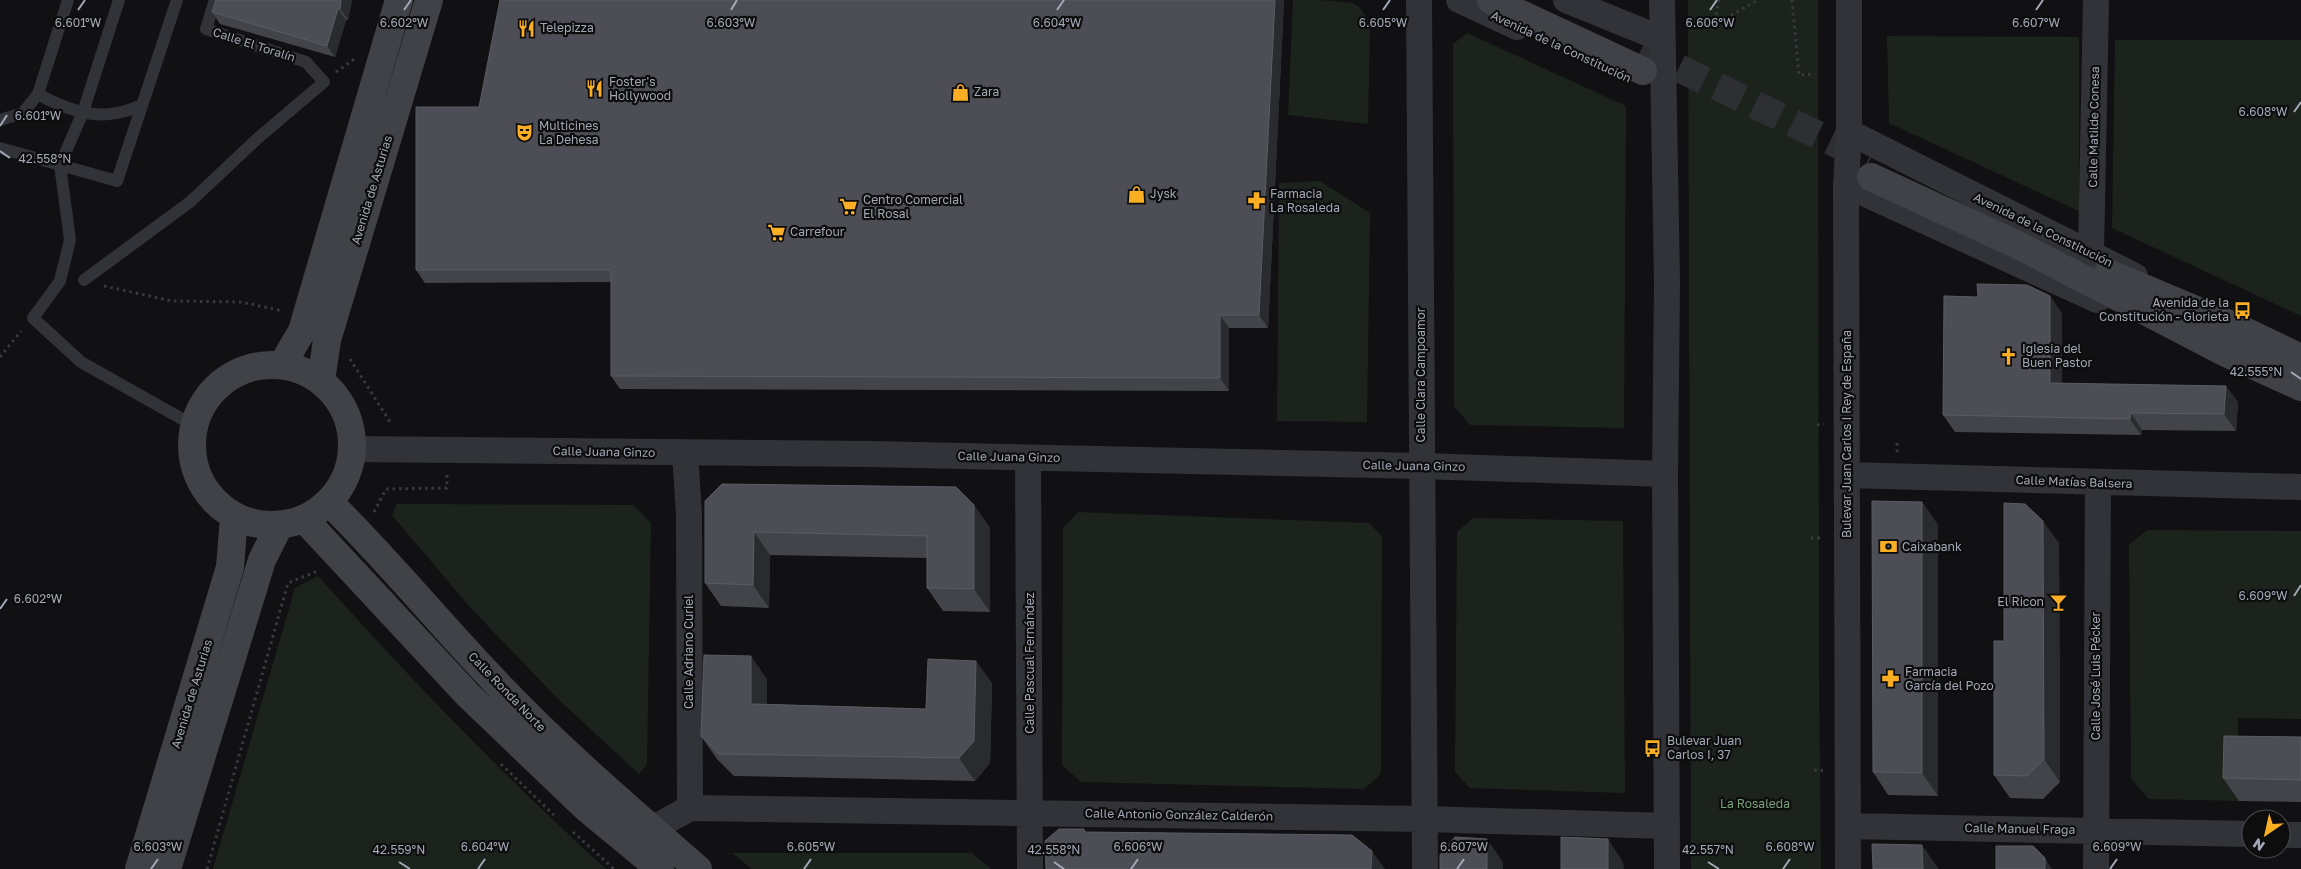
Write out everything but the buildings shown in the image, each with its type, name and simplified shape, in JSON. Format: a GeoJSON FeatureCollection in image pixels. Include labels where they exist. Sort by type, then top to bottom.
{"type":"FeatureCollection","features":[{"type":"Feature","properties":{"kind":"street"},"geometry":{"type":"LineString","coordinates":[[282,365],[302,331],[399,0]]}},
{"type":"Feature","properties":{"kind":"street","name":"Avenida de Asturias"},"geometry":{"type":"LineString","coordinates":[[321,381],[328,340],[429,0]]}},
{"type":"Feature","properties":{"kind":"street","name":"Calle Clara Campoamor"},"geometry":{"type":"LineString","coordinates":[[1419,0],[1424,819],[1426,869]]}},
{"type":"Feature","properties":{"kind":"street","name":"Avenida de la Constitución"},"geometry":{"type":"LineString","coordinates":[[1459,0],[1663,96]]}},
{"type":"Feature","properties":{"kind":"street","name":"Avenida de la Constitución"},"geometry":{"type":"LineString","coordinates":[[1491,0],[1649,53]]}},
{"type":"Feature","properties":{"kind":"street"},"geometry":{"type":"LineString","coordinates":[[1529,0],[1649,53]]}},
{"type":"Feature","properties":{"kind":"street"},"geometry":{"type":"LineString","coordinates":[[1566,0],[1649,53]]}},
{"type":"Feature","properties":{"kind":"street"},"geometry":{"type":"LineString","coordinates":[[1662,0],[1649,53],[1663,96],[1667,282],[1665,474],[1667,869]]}},
{"type":"Feature","properties":{"kind":"street","name":"Bulevar Juan Carlos I Rey de España"},"geometry":{"type":"LineString","coordinates":[[1848,869],[1847,475],[1862,174],[1849,132],[1849,0]]}},
{"type":"Feature","properties":{"kind":"street","name":"Calle Matilde Conesa"},"geometry":{"type":"LineString","coordinates":[[2091,253],[2096,0]]}},
{"type":"Feature","properties":{"kind":"street","name":"Avenida de la Constitución"},"geometry":{"type":"LineString","coordinates":[[1849,132],[1980,200],[2301,358]]}},
{"type":"Feature","properties":{"kind":"street","name":"Avenida de la Constitución"},"geometry":{"type":"LineString","coordinates":[[1862,174],[2091,266],[2236,327]]}},
{"type":"Feature","properties":{"kind":"street","name":"Avenida de la Constitución"},"geometry":{"type":"LineString","coordinates":[[1862,174],[2022,247],[2226,353],[2301,387]]}},
{"type":"Feature","properties":{"kind":"street"},"geometry":{"type":"LineString","coordinates":[[266,364],[282,365],[321,381],[335,394],[345,411],[351,430],[352,449],[346,478],[330,502],[305,520],[279,526],[258,524],[234,517],[218,505],[202,487],[193,465],[190,442],[195,418],[206,398],[222,381],[243,369],[266,364]]}},
{"type":"Feature","properties":{"kind":"street","name":"Calle Juana Ginzo"},"geometry":{"type":"LineString","coordinates":[[352,449],[870,454],[1422,466],[1665,474]]}},
{"type":"Feature","properties":{"kind":"street","name":"Calle Adriano Curiel"},"geometry":{"type":"LineString","coordinates":[[685,453],[689,514],[690,808]]}},
{"type":"Feature","properties":{"kind":"street","name":"Calle Pascual Fernández"},"geometry":{"type":"LineString","coordinates":[[1028,458],[1030,869]]}},
{"type":"Feature","properties":{"kind":"street","name":"Calle Matías Balsera"},"geometry":{"type":"LineString","coordinates":[[1847,475],[2301,487]]}},
{"type":"Feature","properties":{"kind":"street","name":"Calle José Luis Pécker"},"geometry":{"type":"LineString","coordinates":[[2096,869],[2098,483]]}},
{"type":"Feature","properties":{"kind":"street","name":"Calle Ronda Norte"},"geometry":{"type":"LineString","coordinates":[[330,502],[362,534],[489,676],[565,751],[698,869]]}},
{"type":"Feature","properties":{"kind":"street","name":"Avenida de Asturias"},"geometry":{"type":"LineString","coordinates":[[139,869],[230,566],[234,517]]}},
{"type":"Feature","properties":{"kind":"street"},"geometry":{"type":"LineString","coordinates":[[305,520],[468,695],[586,808],[660,869]]}},
{"type":"Feature","properties":{"kind":"street"},"geometry":{"type":"LineString","coordinates":[[168,869],[262,560],[279,526]]}},
{"type":"Feature","properties":{"kind":"street"},"geometry":{"type":"LineString","coordinates":[[652,829],[690,808]]}},
{"type":"Feature","properties":{"kind":"street","name":"Calle Antonio González Calderón"},"geometry":{"type":"LineString","coordinates":[[690,808],[1424,819],[1668,826]]}},
{"type":"Feature","properties":{"kind":"street","name":"Calle Manuel Fraga"},"geometry":{"type":"LineString","coordinates":[[1848,826],[2241,834]]}},
{"type":"Feature","properties":{"kind":"lane"},"geometry":{"type":"LineString","coordinates":[[0,120],[23,113],[38,94],[68,0]]}},
{"type":"Feature","properties":{"kind":"lane"},"geometry":{"type":"LineString","coordinates":[[118,0],[83,112],[60,165],[70,240],[60,281],[33,318],[81,362],[182,419],[195,418]]}},
{"type":"Feature","properties":{"kind":"lane"},"geometry":{"type":"LineString","coordinates":[[0,148],[117,181],[177,0]]}},
{"type":"Feature","properties":{"kind":"lane","name":"Calle El Toralín"},"geometry":{"type":"LineString","coordinates":[[215,0],[206,29],[306,62],[324,82]]}},
{"type":"Feature","properties":{"kind":"lane"},"geometry":{"type":"LineString","coordinates":[[84,280],[190,202],[258,138],[324,82]]}},
{"type":"Feature","properties":{"kind":"lane"},"geometry":{"type":"LineString","coordinates":[[38,94],[57,105],[83,112],[114,114],[142,105]]}},
{"type":"Feature","properties":{"kind":"path"},"geometry":{"type":"LineString","coordinates":[[1714,26],[1719,0]]}},
{"type":"Feature","properties":{"kind":"path"},"geometry":{"type":"LineString","coordinates":[[1692,27],[1714,26],[1758,0]]}},
{"type":"Feature","properties":{"kind":"path"},"geometry":{"type":"LineString","coordinates":[[1792,0],[1798,75],[1815,74]]}},
{"type":"Feature","properties":{"kind":"path"},"geometry":{"type":"LineString","coordinates":[[324,82],[354,58],[383,53]]}},
{"type":"Feature","properties":{"kind":"path"},"geometry":{"type":"LineString","coordinates":[[0,358],[33,318]]}},
{"type":"Feature","properties":{"kind":"path"},"geometry":{"type":"LineString","coordinates":[[207,869],[288,583],[327,568]]}},
{"type":"Feature","properties":{"kind":"green space"},"geometry":{"type":"Polygon","coordinates":[[[1293,0],[1325,0],[1350,3],[1355,4],[1364,14],[1370,26],[1368,124],[1288,115],[1293,0]]]}},
{"type":"Feature","properties":{"kind":"green space","name":"La Rosaleda"},"geometry":{"type":"Polygon","coordinates":[[[1688,0],[1818,0],[1821,869],[1691,869],[1688,0]]]}},
{"type":"Feature","properties":{"kind":"green space"},"geometry":{"type":"Polygon","coordinates":[[[1467,33],[1626,106],[1624,428],[1470,425],[1454,406],[1453,44],[1467,33]]]}},
{"type":"Feature","properties":{"kind":"green space"},"geometry":{"type":"Polygon","coordinates":[[[1887,36],[2079,37],[2079,211],[1889,123],[1887,36]]]}},
{"type":"Feature","properties":{"kind":"green space"},"geometry":{"type":"Polygon","coordinates":[[[2115,40],[2301,40],[2301,316],[2112,228],[2115,40]]]}},
{"type":"Feature","properties":{"kind":"green space"},"geometry":{"type":"Polygon","coordinates":[[[1320,181],[1370,213],[1367,422],[1277,421],[1279,183],[1320,181]]]}},
{"type":"Feature","properties":{"kind":"green space"},"geometry":{"type":"Polygon","coordinates":[[[397,504],[634,505],[651,523],[647,764],[639,774],[557,698],[468,605],[392,515],[397,504]]]}},
{"type":"Feature","properties":{"kind":"green space"},"geometry":{"type":"Polygon","coordinates":[[[1078,512],[1369,523],[1382,536],[1381,774],[1364,789],[1081,782],[1062,765],[1063,528],[1078,512]]]}},
{"type":"Feature","properties":{"kind":"green space"},"geometry":{"type":"Polygon","coordinates":[[[1473,518],[1623,521],[1625,793],[1470,788],[1455,772],[1457,532],[1473,518]]]}},
{"type":"Feature","properties":{"kind":"green space"},"geometry":{"type":"Polygon","coordinates":[[[2147,530],[2301,531],[2301,719],[2238,718],[2239,801],[2149,799],[2131,779],[2129,545],[2147,530]]]}},
{"type":"Feature","properties":{"kind":"green space"},"geometry":{"type":"Polygon","coordinates":[[[318,576],[458,726],[531,799],[606,869],[213,869],[295,588],[318,576]]]}},
{"type":"Feature","properties":{"kind":"green space"},"geometry":{"type":"Polygon","coordinates":[[[732,853],[972,853],[991,869],[752,869],[732,853]]]}},
{"type":"Feature","properties":{"kind":"tunnel"},"geometry":{"type":"LineString","coordinates":[[1641,50],[1870,160]]}},
{"type":"Feature","properties":{"kind":"place","name":"Telepizza"},"geometry":{"type":"Point","coordinates":[526,28]}},
{"type":"Feature","properties":{"kind":"place","name":"Foster's Hollywood"},"geometry":{"type":"Point","coordinates":[595,89]}},
{"type":"Feature","properties":{"kind":"place","name":"Zara"},"geometry":{"type":"Point","coordinates":[960,92]}},
{"type":"Feature","properties":{"kind":"place","name":"Multicines La Dehesa"},"geometry":{"type":"Point","coordinates":[525,133]}},
{"type":"Feature","properties":{"kind":"place","name":"Jysk"},"geometry":{"type":"Point","coordinates":[1136,194]}},
{"type":"Feature","properties":{"kind":"place","name":"Farmacia La Rosaleda"},"geometry":{"type":"Point","coordinates":[1256,201]}},
{"type":"Feature","properties":{"kind":"place","name":"Centro Comercial El Rosal"},"geometry":{"type":"Point","coordinates":[849,207]}},
{"type":"Feature","properties":{"kind":"place","name":"Carrefour"},"geometry":{"type":"Point","coordinates":[776,232]}},
{"type":"Feature","properties":{"kind":"place","name":"Avenida de la Constitución - Glorieta"},"geometry":{"type":"Point","coordinates":[2243,310]}},
{"type":"Feature","properties":{"kind":"place","name":"Iglesia del Buen Pastor"},"geometry":{"type":"Point","coordinates":[2008,356]}},
{"type":"Feature","properties":{"kind":"place","name":"Caixabank"},"geometry":{"type":"Point","coordinates":[1888,547]}},
{"type":"Feature","properties":{"kind":"place","name":"El Ricon"},"geometry":{"type":"Point","coordinates":[2058,602]}},
{"type":"Feature","properties":{"kind":"place","name":"Farmacia García del Pozo"},"geometry":{"type":"Point","coordinates":[1891,679]}},
{"type":"Feature","properties":{"kind":"place","name":"Bulevar Juan Carlos I, 37"},"geometry":{"type":"Point","coordinates":[1653,748]}}]}
